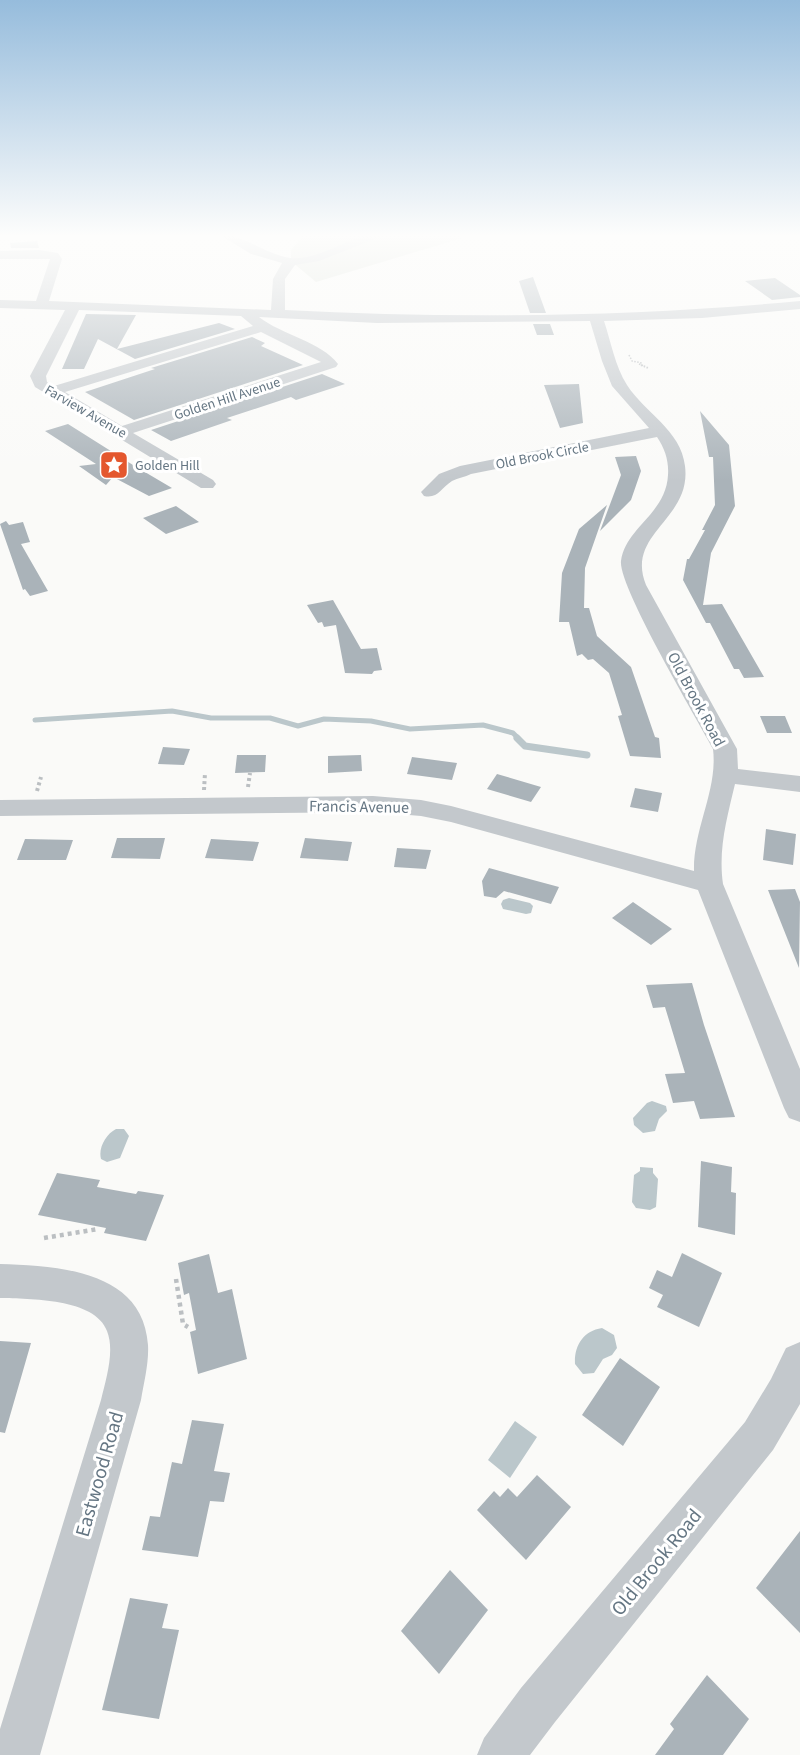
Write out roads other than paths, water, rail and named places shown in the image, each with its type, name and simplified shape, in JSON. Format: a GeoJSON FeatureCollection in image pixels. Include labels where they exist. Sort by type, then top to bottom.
{"type":"FeatureCollection","features":[{"type":"Feature","properties":{"kind":"street","name":"Farview Avenue"},"geometry":{"type":"LineString","coordinates":[[68,317],[38,377],[41,385],[123,431],[207,484]]}},
{"type":"Feature","properties":{"kind":"street"},"geometry":{"type":"LineString","coordinates":[[250,317],[263,327]]}},
{"type":"Feature","properties":{"kind":"street"},"geometry":{"type":"LineString","coordinates":[[356,317],[398,319],[600,317]]}},
{"type":"Feature","properties":{"kind":"street","name":"Old Brook Road"},"geometry":{"type":"LineString","coordinates":[[596,317],[621,387],[660,431],[676,457],[677,486],[664,514],[633,554],[633,575],[642,597],[719,736],[726,755],[727,775],[709,838],[706,865],[709,884],[800,1108]]}},
{"type":"Feature","properties":{"kind":"street"},"geometry":{"type":"LineString","coordinates":[[52,391],[263,327]]}},
{"type":"Feature","properties":{"kind":"street","name":"Golden Hill Avenue"},"geometry":{"type":"LineString","coordinates":[[123,431],[326,367],[331,363],[324,357],[263,327]]}},
{"type":"Feature","properties":{"kind":"street","name":"Old Brook Circle"},"geometry":{"type":"LineString","coordinates":[[430,492],[445,478],[466,471],[660,431]]}},
{"type":"Feature","properties":{"kind":"street"},"geometry":{"type":"LineString","coordinates":[[727,775],[800,784]]}},
{"type":"Feature","properties":{"kind":"street","name":"Francis Avenue"},"geometry":{"type":"LineString","coordinates":[[0,808],[373,804],[421,808],[480,821],[709,884]]}},
{"type":"Feature","properties":{"kind":"street","name":"Eastwood Road"},"geometry":{"type":"LineString","coordinates":[[0,1281],[73,1288],[97,1295],[111,1305],[122,1321],[129,1341],[128,1366],[121,1400],[16,1755]]}},
{"type":"Feature","properties":{"kind":"street","name":"Old Brook Road"},"geometry":{"type":"LineString","coordinates":[[501,1755],[538,1705],[759,1436],[785,1393],[800,1361]]}},
{"type":"Feature","properties":{"kind":"waterway"},"geometry":{"type":"LineString","coordinates":[[35,720],[172,711],[211,718],[270,718],[298,726],[324,719],[371,721],[410,729],[483,725],[513,733],[519,739]]}},
{"type":"Feature","properties":{"kind":"waterway"},"geometry":{"type":"LineString","coordinates":[[517,738],[525,746],[587,755]]}},
{"type":"Feature","properties":{"kind":"place","name":"Golden Hill"},"geometry":{"type":"Point","coordinates":[114,465]}}]}
